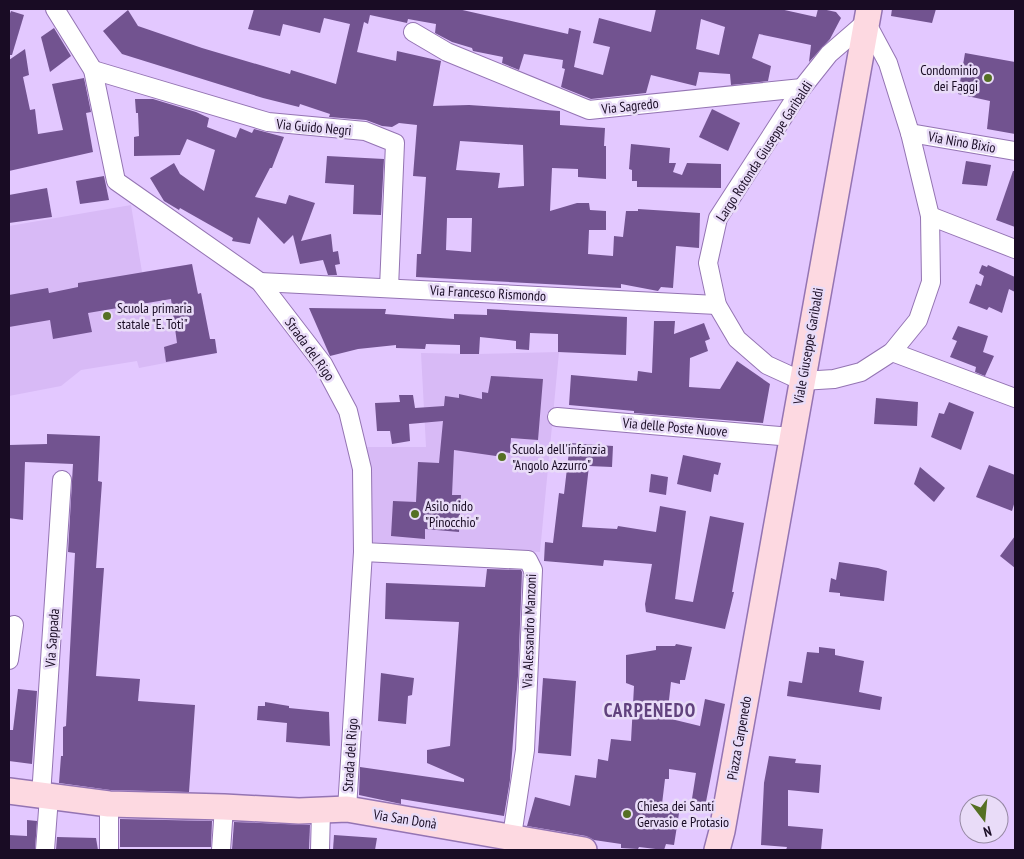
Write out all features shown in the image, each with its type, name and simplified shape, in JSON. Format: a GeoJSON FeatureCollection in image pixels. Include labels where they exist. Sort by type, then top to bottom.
{"type":"FeatureCollection","features":[{"type":"Feature","properties":{"kind":"street","name":"Strada del Rigo"},"geometry":{"type":"LineString","coordinates":[[56,9],[93,70],[116,181],[260,282],[335,382],[348,411],[358,442],[362,469],[363,552],[347,809]]}},
{"type":"Feature","properties":{"kind":"street","name":"Largo Rotonda Giuseppe Garibaldi"},"geometry":{"type":"LineString","coordinates":[[868,15],[888,63],[910,133],[930,216],[931,282],[918,320],[892,352],[861,372],[834,379],[802,381],[767,365],[737,339],[716,305],[708,263],[718,218],[802,88],[829,54],[868,15]]}},
{"type":"Feature","properties":{"kind":"street","name":"Viale Giuseppe Garibaldi"},"geometry":{"type":"LineString","coordinates":[[748,684],[868,15]]}},
{"type":"Feature","properties":{"kind":"street","name":"Via Sagredo"},"geometry":{"type":"LineString","coordinates":[[413,32],[447,52],[589,110],[802,88]]}},
{"type":"Feature","properties":{"kind":"street","name":"Via Guido Negri"},"geometry":{"type":"LineString","coordinates":[[93,70],[268,122],[365,131],[395,143],[389,288]]}},
{"type":"Feature","properties":{"kind":"street","name":"Via Nino Bixio"},"geometry":{"type":"LineString","coordinates":[[910,133],[1015,151]]}},
{"type":"Feature","properties":{"kind":"street"},"geometry":{"type":"LineString","coordinates":[[930,216],[1015,249]]}},
{"type":"Feature","properties":{"kind":"street","name":"Via Francesco Rismondo"},"geometry":{"type":"LineString","coordinates":[[260,282],[716,305]]}},
{"type":"Feature","properties":{"kind":"street"},"geometry":{"type":"LineString","coordinates":[[892,352],[1015,398]]}},
{"type":"Feature","properties":{"kind":"street","name":"Via delle Poste Nuove"},"geometry":{"type":"LineString","coordinates":[[557,417],[792,437]]}},
{"type":"Feature","properties":{"kind":"street","name":"Via Sappada"},"geometry":{"type":"LineString","coordinates":[[45,850],[45,797],[62,480]]}},
{"type":"Feature","properties":{"kind":"street","name":"Via Alessandro Manzoni"},"geometry":{"type":"LineString","coordinates":[[363,552],[528,560],[533,570],[525,750],[512,836]]}},
{"type":"Feature","properties":{"kind":"street"},"geometry":{"type":"LineString","coordinates":[[9,660],[14,625]]}},
{"type":"Feature","properties":{"kind":"street","name":"Piazza Carpenedo"},"geometry":{"type":"LineString","coordinates":[[717,850],[748,684]]}},
{"type":"Feature","properties":{"kind":"street","name":"Via San Donà"},"geometry":{"type":"LineString","coordinates":[[9,791],[109,804],[321,811],[347,809],[512,836],[584,850]]}},
{"type":"Feature","properties":{"kind":"street"},"geometry":{"type":"LineString","coordinates":[[109,804],[109,850]]}},
{"type":"Feature","properties":{"kind":"street"},"geometry":{"type":"LineString","coordinates":[[222,850],[224,807]]}},
{"type":"Feature","properties":{"kind":"street"},"geometry":{"type":"LineString","coordinates":[[320,850],[321,811]]}},
{"type":"Feature","properties":{"kind":"shaded area","name":"Scuola primaria statale \"E. Toti\""},"geometry":{"type":"Polygon","coordinates":[[[131,205],[142,272],[192,264],[197,293],[201,293],[210,339],[215,339],[217,353],[139,368],[137,361],[81,370],[61,386],[9,396],[9,226],[131,205]]]}},
{"type":"Feature","properties":{"kind":"shaded area","name":"Scuola dell'infanzia \"Angolo Azzurro\""},"geometry":{"type":"Polygon","coordinates":[[[559,352],[540,552],[369,542],[372,487],[365,447],[426,447],[421,353],[559,352]]]}},
{"type":"Feature","properties":{"kind":"building"},"geometry":{"type":"Polygon","coordinates":[[[254,9],[458,9],[568,34],[569,28],[581,31],[574,67],[603,75],[610,47],[593,43],[599,18],[651,32],[656,9],[780,9],[816,17],[818,9],[822,9],[836,12],[841,18],[830,39],[809,62],[811,45],[759,34],[752,58],[771,66],[768,81],[731,85],[730,74],[699,72],[696,86],[651,75],[646,93],[591,99],[561,87],[565,69],[562,68],[563,60],[524,54],[519,70],[502,63],[503,57],[473,51],[472,48],[452,42],[435,33],[436,24],[408,19],[407,23],[370,15],[368,24],[364,22],[357,52],[396,61],[397,51],[441,61],[433,106],[469,105],[560,111],[560,125],[605,128],[606,179],[578,177],[578,169],[552,168],[550,211],[577,203],[589,203],[590,210],[606,211],[606,230],[589,230],[588,254],[613,256],[614,236],[623,237],[626,211],[638,211],[638,209],[700,213],[699,248],[676,246],[673,288],[661,287],[658,291],[621,284],[621,288],[416,277],[417,254],[421,254],[426,177],[413,176],[417,125],[399,123],[392,127],[382,126],[366,120],[329,117],[330,114],[300,104],[299,107],[263,98],[122,54],[103,31],[128,10],[138,26],[202,48],[290,74],[291,70],[336,84],[350,24],[324,18],[320,33],[283,24],[280,36],[248,29],[254,9]],[[701,19],[696,49],[719,55],[725,27],[701,19]],[[460,141],[456,170],[500,173],[498,188],[524,186],[523,145],[460,141]],[[447,218],[446,250],[471,252],[472,218],[447,218]]]}},
{"type":"Feature","properties":{"kind":"building"},"geometry":{"type":"Polygon","coordinates":[[[892,9],[936,9],[932,23],[891,16],[892,9]]]}},
{"type":"Feature","properties":{"kind":"building"},"geometry":{"type":"Polygon","coordinates":[[[11,11],[24,15],[12,55],[9,55],[9,16],[11,11]]]}},
{"type":"Feature","properties":{"kind":"building"},"geometry":{"type":"Polygon","coordinates":[[[54,28],[71,56],[50,72],[41,37],[54,28]]]}},
{"type":"Feature","properties":{"kind":"building"},"geometry":{"type":"Polygon","coordinates":[[[25,49],[29,75],[23,77],[30,110],[35,109],[38,134],[63,130],[52,84],[84,78],[91,112],[86,113],[93,152],[9,171],[9,60],[25,49]]]}},
{"type":"Feature","properties":{"kind":"building","name":"Condominio dei Faggi"},"geometry":{"type":"Polygon","coordinates":[[[965,53],[1015,62],[1015,134],[987,129],[990,101],[958,94],[965,53]]]}},
{"type":"Feature","properties":{"kind":"building"},"geometry":{"type":"Polygon","coordinates":[[[135,99],[153,99],[196,112],[209,118],[207,127],[236,138],[240,128],[252,133],[254,129],[284,137],[272,168],[270,168],[255,197],[286,204],[289,195],[315,203],[301,241],[331,234],[333,252],[338,251],[340,264],[335,265],[337,275],[328,275],[323,260],[300,264],[293,235],[284,244],[258,217],[250,244],[232,241],[233,238],[164,201],[150,178],[174,163],[180,174],[204,191],[215,150],[187,139],[180,155],[134,156],[134,137],[139,136],[135,99]]]}},
{"type":"Feature","properties":{"kind":"building"},"geometry":{"type":"Polygon","coordinates":[[[712,109],[740,123],[728,151],[699,137],[712,109]]]}},
{"type":"Feature","properties":{"kind":"building"},"geometry":{"type":"Polygon","coordinates":[[[631,144],[670,148],[669,163],[676,163],[673,172],[682,175],[687,163],[721,164],[721,188],[637,187],[637,181],[632,181],[632,170],[629,169],[631,144]]]}},
{"type":"Feature","properties":{"kind":"building"},"geometry":{"type":"Polygon","coordinates":[[[327,156],[384,159],[381,215],[353,214],[354,185],[325,183],[327,156]]]}},
{"type":"Feature","properties":{"kind":"building"},"geometry":{"type":"Polygon","coordinates":[[[966,161],[991,165],[987,186],[962,184],[966,161]]]}},
{"type":"Feature","properties":{"kind":"building"},"geometry":{"type":"Polygon","coordinates":[[[1013,171],[1015,171],[1015,227],[996,220],[1013,171]]]}},
{"type":"Feature","properties":{"kind":"building"},"geometry":{"type":"Polygon","coordinates":[[[104,176],[109,200],[80,204],[76,181],[104,176]]]}},
{"type":"Feature","properties":{"kind":"building"},"geometry":{"type":"Polygon","coordinates":[[[47,188],[52,217],[9,223],[9,195],[47,188]]]}},
{"type":"Feature","properties":{"kind":"building"},"geometry":{"type":"Polygon","coordinates":[[[192,264],[198,294],[201,293],[210,339],[215,339],[217,353],[166,362],[164,347],[177,343],[171,299],[88,313],[92,332],[53,339],[50,320],[9,327],[9,295],[48,288],[49,293],[78,287],[78,283],[192,264]]]}},
{"type":"Feature","properties":{"kind":"building"},"geometry":{"type":"Polygon","coordinates":[[[982,265],[987,267],[988,265],[1015,277],[1015,292],[1009,289],[1002,313],[989,307],[987,310],[969,303],[976,284],[981,286],[984,276],[979,273],[982,265]]]}},
{"type":"Feature","properties":{"kind":"building"},"geometry":{"type":"Polygon","coordinates":[[[309,308],[386,309],[385,314],[454,319],[454,314],[487,315],[487,309],[627,317],[626,355],[558,352],[558,334],[530,333],[529,350],[516,349],[516,341],[480,337],[479,354],[460,354],[460,345],[426,344],[425,349],[396,348],[396,345],[358,349],[330,356],[309,308]]]}},
{"type":"Feature","properties":{"kind":"building"},"geometry":{"type":"Polygon","coordinates":[[[654,321],[675,321],[674,334],[704,323],[710,339],[705,341],[708,351],[690,358],[689,387],[720,389],[737,361],[770,384],[763,423],[634,413],[634,411],[569,405],[571,375],[637,381],[638,371],[652,373],[654,321]]]}},
{"type":"Feature","properties":{"kind":"building"},"geometry":{"type":"Polygon","coordinates":[[[958,326],[988,336],[983,352],[994,356],[985,376],[975,372],[976,367],[950,357],[957,341],[952,339],[958,326]]]}},
{"type":"Feature","properties":{"kind":"building"},"geometry":{"type":"Polygon","coordinates":[[[491,376],[543,379],[538,440],[511,438],[510,453],[504,452],[503,457],[454,450],[452,495],[461,495],[459,532],[425,529],[425,539],[391,536],[393,501],[416,502],[418,462],[439,463],[443,421],[409,424],[410,441],[392,444],[390,431],[377,431],[375,403],[400,402],[399,395],[413,395],[415,408],[444,406],[445,396],[459,398],[459,394],[482,399],[482,392],[488,393],[491,376]]]}},
{"type":"Feature","properties":{"kind":"building"},"geometry":{"type":"Polygon","coordinates":[[[876,398],[918,402],[917,426],[874,424],[876,398]]]}},
{"type":"Feature","properties":{"kind":"building"},"geometry":{"type":"Polygon","coordinates":[[[949,402],[974,412],[961,450],[931,437],[939,413],[944,414],[949,402]]]}},
{"type":"Feature","properties":{"kind":"building"},"geometry":{"type":"Polygon","coordinates":[[[47,434],[100,436],[98,481],[102,482],[96,568],[104,568],[96,676],[140,679],[138,701],[195,705],[189,792],[110,790],[59,783],[61,756],[63,756],[63,727],[66,726],[75,553],[68,552],[73,464],[25,462],[23,520],[9,518],[9,445],[47,444],[47,434]]]}},
{"type":"Feature","properties":{"kind":"building"},"geometry":{"type":"Polygon","coordinates":[[[570,443],[613,446],[612,467],[589,466],[582,527],[617,529],[618,526],[656,532],[660,506],[686,511],[675,599],[693,602],[710,516],[744,523],[732,592],[734,592],[725,629],[646,612],[645,604],[652,564],[604,560],[603,566],[544,561],[545,542],[553,543],[559,493],[564,494],[570,443]]]}},
{"type":"Feature","properties":{"kind":"building"},"geometry":{"type":"Polygon","coordinates":[[[683,455],[721,463],[718,475],[714,474],[711,492],[677,484],[683,455]]]}},
{"type":"Feature","properties":{"kind":"building"},"geometry":{"type":"Polygon","coordinates":[[[989,465],[1015,475],[1015,501],[1012,511],[976,497],[989,465]]]}},
{"type":"Feature","properties":{"kind":"building"},"geometry":{"type":"Polygon","coordinates":[[[920,467],[945,488],[934,502],[914,484],[920,467]]]}},
{"type":"Feature","properties":{"kind":"building"},"geometry":{"type":"Polygon","coordinates":[[[651,474],[668,477],[666,495],[649,492],[651,474]]]}},
{"type":"Feature","properties":{"kind":"building"},"geometry":{"type":"Polygon","coordinates":[[[1015,536],[1015,568],[1000,556],[1015,536]]]}},
{"type":"Feature","properties":{"kind":"building"},"geometry":{"type":"Polygon","coordinates":[[[839,562],[887,571],[884,601],[840,596],[840,593],[829,592],[831,578],[836,580],[839,562]]]}},
{"type":"Feature","properties":{"kind":"building"},"geometry":{"type":"Polygon","coordinates":[[[487,569],[521,570],[522,572],[518,676],[510,780],[504,816],[401,799],[401,804],[359,795],[360,767],[464,782],[464,779],[427,763],[427,750],[450,746],[459,622],[385,619],[386,583],[485,587],[487,569]]]}},
{"type":"Feature","properties":{"kind":"building"},"geometry":{"type":"Polygon","coordinates":[[[676,644],[692,647],[685,680],[680,680],[680,684],[671,682],[667,718],[700,726],[705,699],[725,704],[705,807],[691,805],[696,773],[669,769],[669,779],[665,779],[662,804],[680,807],[674,845],[666,844],[664,850],[639,847],[638,849],[621,848],[621,844],[527,826],[535,797],[570,806],[575,775],[596,778],[598,759],[608,761],[611,739],[631,741],[634,686],[626,683],[626,655],[656,650],[656,646],[675,646],[676,644]]]}},
{"type":"Feature","properties":{"kind":"building"},"geometry":{"type":"Polygon","coordinates":[[[819,647],[835,649],[835,655],[864,661],[859,692],[882,697],[880,710],[787,696],[789,681],[802,683],[807,652],[819,653],[819,647]]]}},
{"type":"Feature","properties":{"kind":"building"},"geometry":{"type":"Polygon","coordinates":[[[381,673],[414,678],[412,695],[408,696],[406,724],[378,721],[381,673]]]}},
{"type":"Feature","properties":{"kind":"building"},"geometry":{"type":"Polygon","coordinates":[[[543,678],[576,681],[571,756],[538,753],[543,678]]]}},
{"type":"Feature","properties":{"kind":"building"},"geometry":{"type":"Polygon","coordinates":[[[18,689],[37,691],[32,764],[9,761],[10,730],[13,730],[18,689]]]}},
{"type":"Feature","properties":{"kind":"building"},"geometry":{"type":"Polygon","coordinates":[[[265,702],[289,706],[289,708],[329,712],[330,746],[286,742],[287,723],[257,720],[258,706],[265,706],[265,702]]]}},
{"type":"Feature","properties":{"kind":"building"},"geometry":{"type":"Polygon","coordinates":[[[769,756],[796,759],[795,763],[821,765],[819,793],[788,790],[788,826],[823,829],[821,850],[786,850],[787,847],[761,845],[764,783],[769,756]]]}},
{"type":"Feature","properties":{"kind":"building"},"geometry":{"type":"Polygon","coordinates":[[[120,819],[212,821],[211,847],[120,847],[120,819]]]}},
{"type":"Feature","properties":{"kind":"building"},"geometry":{"type":"Polygon","coordinates":[[[27,820],[37,821],[35,850],[9,850],[9,835],[27,836],[27,820]]]}},
{"type":"Feature","properties":{"kind":"building"},"geometry":{"type":"Polygon","coordinates":[[[234,822],[310,825],[309,850],[232,850],[234,822]]]}},
{"type":"Feature","properties":{"kind":"building"},"geometry":{"type":"Polygon","coordinates":[[[334,835],[377,838],[375,850],[333,850],[334,835]]]}},
{"type":"Feature","properties":{"kind":"building"},"geometry":{"type":"Polygon","coordinates":[[[57,837],[96,838],[98,850],[56,850],[57,837]]]}},
{"type":"Feature","properties":{"kind":"place","name":"Condominio dei Faggi"},"geometry":{"type":"Point","coordinates":[988,78]}},
{"type":"Feature","properties":{"kind":"place","name":"Scuola primaria statale \"E. Toti\""},"geometry":{"type":"Point","coordinates":[107,316]}},
{"type":"Feature","properties":{"kind":"place","name":"Scuola dell'infanzia \"Angolo Azzurro\""},"geometry":{"type":"Point","coordinates":[502,457]}},
{"type":"Feature","properties":{"kind":"place","name":"Asilo nido \"Pinocchio\""},"geometry":{"type":"Point","coordinates":[415,514]}},
{"type":"Feature","properties":{"kind":"place","name":"Chiesa dei Santi Gervasio e Protasio"},"geometry":{"type":"Point","coordinates":[627,814]}},
{"type":"Feature","properties":{"kind":"district","name":"CARPENEDO"},"geometry":{"type":"Point","coordinates":[650,710]}}]}
